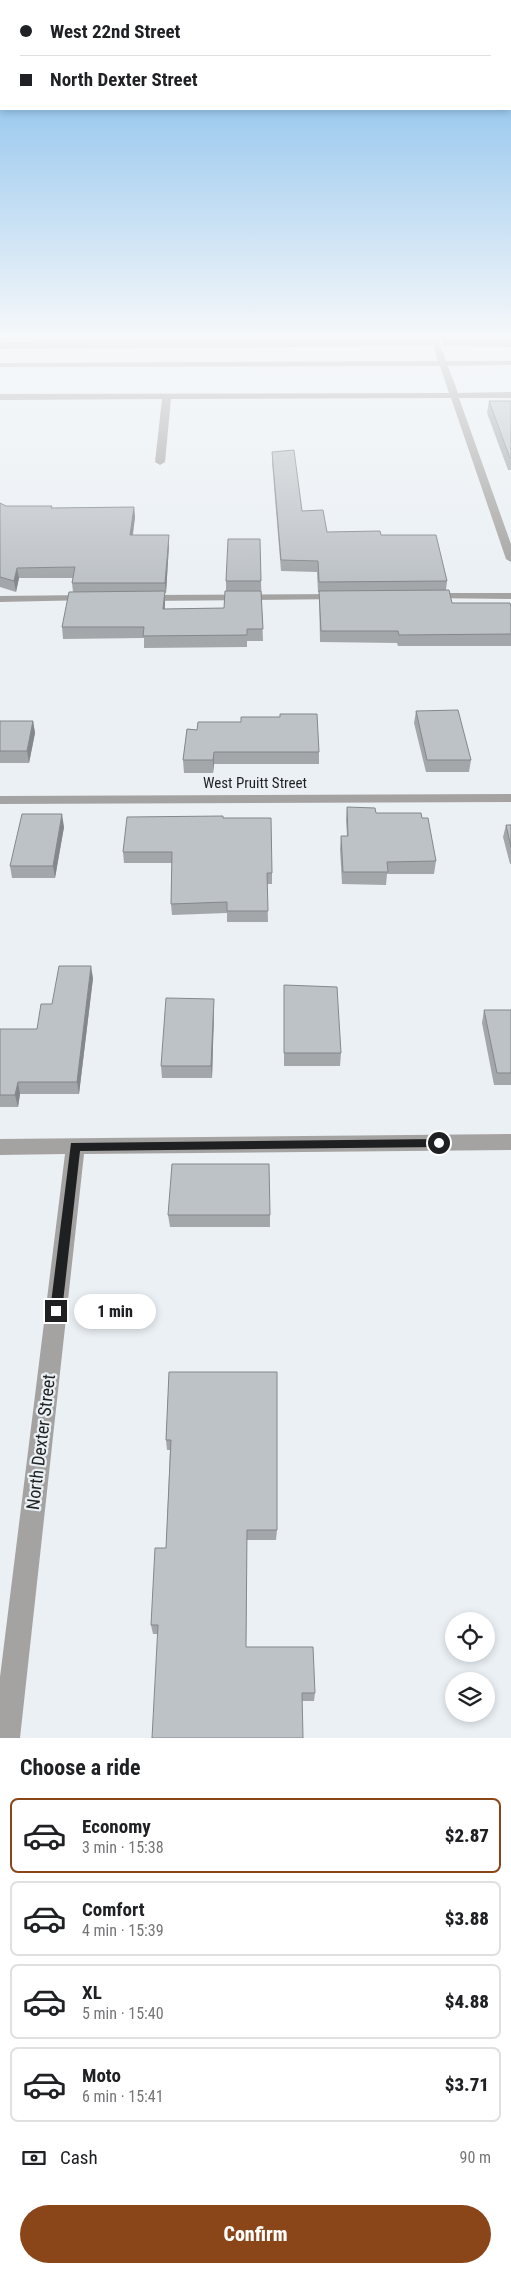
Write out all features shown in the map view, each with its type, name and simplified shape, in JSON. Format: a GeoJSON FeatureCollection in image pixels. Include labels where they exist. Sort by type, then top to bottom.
{"type":"FeatureCollection","features":[{"type":"Feature","properties":{"kind":"street"},"geometry":{"type":"LineString","coordinates":[[160,462],[165,418]]}},
{"type":"Feature","properties":{"kind":"street"},"geometry":{"type":"LineString","coordinates":[[462,418],[511,559]]}},
{"type":"Feature","properties":{"kind":"street"},"geometry":{"type":"LineString","coordinates":[[422,596],[511,596]]}},
{"type":"Feature","properties":{"kind":"street"},"geometry":{"type":"LineString","coordinates":[[136,598],[353,597]]}},
{"type":"Feature","properties":{"kind":"street"},"geometry":{"type":"LineString","coordinates":[[0,599],[97,598]]}},
{"type":"Feature","properties":{"kind":"street","name":"West Pruitt Street"},"geometry":{"type":"LineString","coordinates":[[0,800],[511,798]]}},
{"type":"Feature","properties":{"kind":"street"},"geometry":{"type":"LineString","coordinates":[[0,1147],[511,1142]]}},
{"type":"Feature","properties":{"kind":"street","name":"North Dexter Street"},"geometry":{"type":"LineString","coordinates":[[6,1738],[75,1146]]}},
{"type":"Feature","properties":{"kind":"building"},"geometry":{"type":"Polygon","coordinates":[[[495,418],[511,418],[510,458],[495,418]]]}},
{"type":"Feature","properties":{"kind":"building"},"geometry":{"type":"Polygon","coordinates":[[[294,450],[302,511],[323,510],[327,532],[380,531],[381,535],[436,535],[447,581],[319,582],[318,561],[281,560],[272,452],[294,450]]]}},
{"type":"Feature","properties":{"kind":"building"},"geometry":{"type":"Polygon","coordinates":[[[0,503],[6,506],[52,506],[51,508],[134,507],[130,535],[169,535],[165,583],[72,583],[75,567],[17,568],[14,581],[0,577],[0,503]]]}},
{"type":"Feature","properties":{"kind":"building"},"geometry":{"type":"Polygon","coordinates":[[[228,539],[260,539],[261,581],[226,581],[228,539]]]}},
{"type":"Feature","properties":{"kind":"building"},"geometry":{"type":"Polygon","coordinates":[[[449,590],[452,603],[510,603],[511,634],[399,635],[398,631],[321,631],[319,591],[449,590]]]}},
{"type":"Feature","properties":{"kind":"building"},"geometry":{"type":"Polygon","coordinates":[[[165,591],[163,609],[224,608],[225,591],[261,591],[263,629],[247,629],[247,635],[143,636],[144,627],[62,627],[69,592],[165,591]]]}},
{"type":"Feature","properties":{"kind":"building"},"geometry":{"type":"Polygon","coordinates":[[[458,710],[471,760],[427,760],[416,711],[458,710]]]}},
{"type":"Feature","properties":{"kind":"building"},"geometry":{"type":"Polygon","coordinates":[[[280,714],[317,714],[319,752],[214,752],[213,760],[183,760],[187,729],[197,730],[198,722],[241,722],[241,717],[280,717],[280,714]]]}},
{"type":"Feature","properties":{"kind":"building"},"geometry":{"type":"Polygon","coordinates":[[[0,721],[33,721],[27,751],[0,751],[0,721]]]}},
{"type":"Feature","properties":{"kind":"building"},"geometry":{"type":"Polygon","coordinates":[[[347,807],[375,808],[376,813],[421,813],[422,818],[428,818],[436,861],[387,862],[388,872],[343,872],[341,836],[348,836],[347,807]]]}},
{"type":"Feature","properties":{"kind":"building"},"geometry":{"type":"Polygon","coordinates":[[[22,814],[62,814],[53,866],[10,866],[22,814]]]}},
{"type":"Feature","properties":{"kind":"building"},"geometry":{"type":"Polygon","coordinates":[[[223,816],[223,818],[271,818],[272,873],[267,873],[268,911],[227,911],[227,902],[171,904],[172,852],[123,852],[127,817],[223,816]]]}},
{"type":"Feature","properties":{"kind":"building"},"geometry":{"type":"Polygon","coordinates":[[[506,825],[511,825],[511,847],[506,825]]]}},
{"type":"Feature","properties":{"kind":"building"},"geometry":{"type":"Polygon","coordinates":[[[59,966],[91,966],[77,1082],[18,1082],[15,1095],[0,1095],[0,1029],[37,1029],[41,1004],[52,1004],[59,966]]]}},
{"type":"Feature","properties":{"kind":"building"},"geometry":{"type":"Polygon","coordinates":[[[284,985],[337,987],[341,1053],[284,1053],[284,985]]]}},
{"type":"Feature","properties":{"kind":"building"},"geometry":{"type":"Polygon","coordinates":[[[166,998],[214,999],[211,1066],[161,1066],[166,998]]]}},
{"type":"Feature","properties":{"kind":"building"},"geometry":{"type":"Polygon","coordinates":[[[484,1010],[511,1010],[511,1073],[497,1073],[484,1010]]]}},
{"type":"Feature","properties":{"kind":"building"},"geometry":{"type":"Polygon","coordinates":[[[172,1164],[269,1164],[270,1215],[168,1215],[172,1164]]]}},
{"type":"Feature","properties":{"kind":"building"},"geometry":{"type":"Polygon","coordinates":[[[169,1372],[277,1372],[277,1530],[247,1530],[246,1647],[313,1647],[315,1693],[302,1693],[303,1738],[152,1738],[158,1625],[151,1625],[155,1548],[166,1548],[171,1440],[166,1440],[169,1372]]]}},
{"type":"Feature","properties":{"kind":"route"},"geometry":{"type":"LineString","coordinates":[[56,1311],[75,1146],[439,1143]]}}]}
